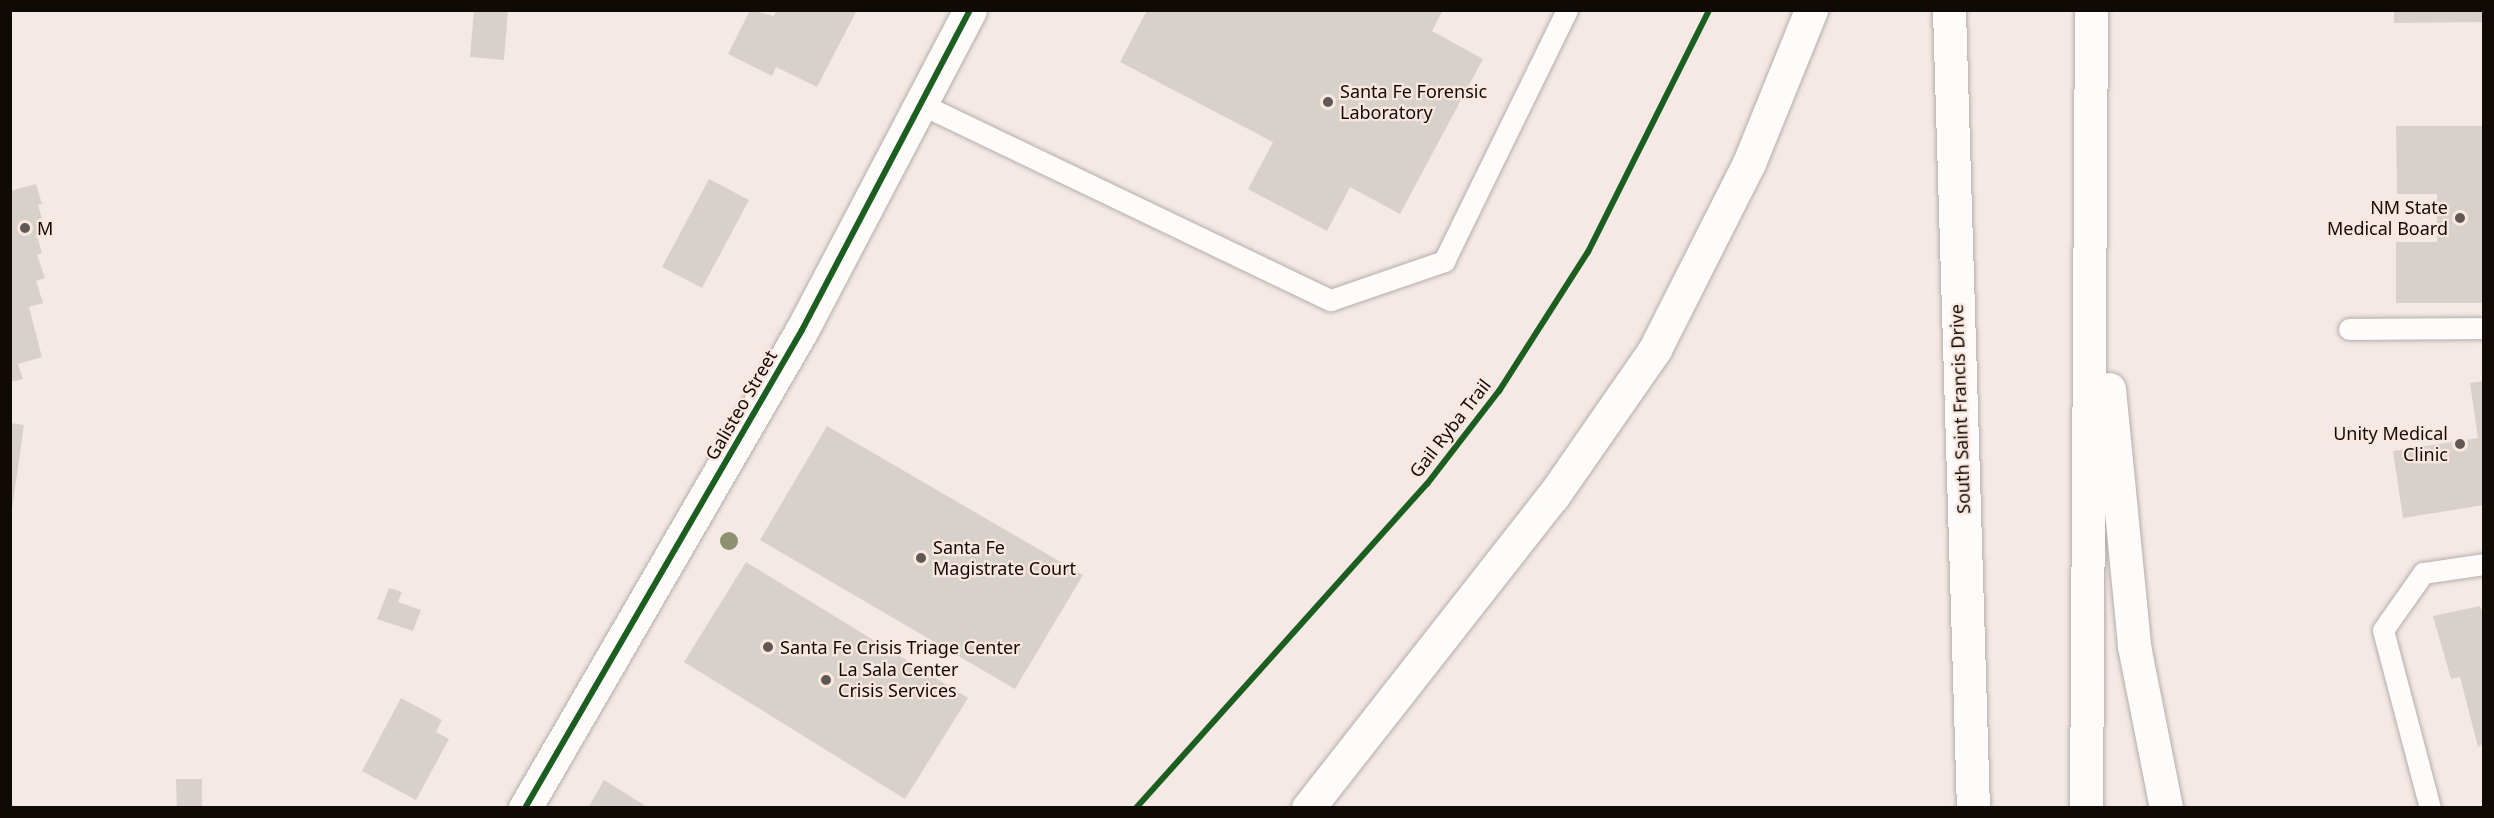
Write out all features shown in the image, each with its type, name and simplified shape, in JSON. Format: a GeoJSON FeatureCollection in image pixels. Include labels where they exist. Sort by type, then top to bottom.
{"type":"FeatureCollection","features":[{"type":"Feature","properties":{"kind":"main road","name":"Galisteo Street"},"geometry":{"type":"LineString","coordinates":[[525,807],[802,330],[970,10]]}},
{"type":"Feature","properties":{"kind":"main road"},"geometry":{"type":"LineString","coordinates":[[1308,807],[1553,496],[1655,349],[1749,163],[1811,10]]}},
{"type":"Feature","properties":{"kind":"main road","name":"South Saint Francis Drive"},"geometry":{"type":"LineString","coordinates":[[1949,10],[1973,807]]}},
{"type":"Feature","properties":{"kind":"main road"},"geometry":{"type":"LineString","coordinates":[[2086,807],[2091,10]]}},
{"type":"Feature","properties":{"kind":"main road"},"geometry":{"type":"LineString","coordinates":[[2091,190],[2122,549],[2134,646],[2166,807]]}},
{"type":"Feature","properties":{"kind":"lane"},"geometry":{"type":"LineString","coordinates":[[921,104],[1331,300],[1444,261],[1567,10]]}},
{"type":"Feature","properties":{"kind":"lane"},"geometry":{"type":"LineString","coordinates":[[2349,329],[2484,328]]}},
{"type":"Feature","properties":{"kind":"lane"},"geometry":{"type":"LineString","coordinates":[[2430,807],[2383,630],[2422,573],[2484,564]]}},
{"type":"Feature","properties":{"kind":"building"},"geometry":{"type":"Polygon","coordinates":[[[474,10],[508,10],[504,60],[470,57],[474,10]]]}},
{"type":"Feature","properties":{"kind":"building"},"geometry":{"type":"Polygon","coordinates":[[[750,10],[774,16],[777,10],[857,10],[817,87],[776,67],[772,76],[728,54],[750,10]]]}},
{"type":"Feature","properties":{"kind":"building","name":"Santa Fe Forensic Laboratory"},"geometry":{"type":"Polygon","coordinates":[[[1147,10],[1443,10],[1432,31],[1483,59],[1400,214],[1350,187],[1327,231],[1248,189],[1273,142],[1120,62],[1147,10]]]}},
{"type":"Feature","properties":{"kind":"building"},"geometry":{"type":"Polygon","coordinates":[[[2394,10],[2484,10],[2484,22],[2394,23],[2394,10]]]}},
{"type":"Feature","properties":{"kind":"building","name":"NM State Medical Board"},"geometry":{"type":"Polygon","coordinates":[[[2396,126],[2484,126],[2484,303],[2396,303],[2396,242],[2437,242],[2437,194],[2397,194],[2396,126]]]}},
{"type":"Feature","properties":{"kind":"building"},"geometry":{"type":"Polygon","coordinates":[[[709,179],[749,200],[702,288],[662,267],[709,179]]]}},
{"type":"Feature","properties":{"kind":"building"},"geometry":{"type":"Polygon","coordinates":[[[36,184],[42,204],[38,205],[42,218],[37,220],[42,235],[37,236],[42,253],[37,255],[45,278],[36,281],[43,303],[29,307],[42,357],[18,364],[23,379],[10,382],[10,191],[36,184]]]}},
{"type":"Feature","properties":{"kind":"building","name":"Unity Medical Clinic"},"geometry":{"type":"Polygon","coordinates":[[[2484,381],[2484,505],[2403,518],[2393,451],[2478,438],[2470,383],[2484,381]]]}},
{"type":"Feature","properties":{"kind":"building"},"geometry":{"type":"Polygon","coordinates":[[[10,423],[24,425],[12,509],[10,509],[10,423]]]}},
{"type":"Feature","properties":{"kind":"building","name":"Santa Fe Magistrate Court"},"geometry":{"type":"Polygon","coordinates":[[[827,426],[1083,575],[1015,689],[760,540],[827,426]]]}},
{"type":"Feature","properties":{"kind":"building","name":"La Sala Center Crisis Services"},"geometry":{"type":"Polygon","coordinates":[[[746,562],[968,698],[905,799],[684,662],[746,562]]]}},
{"type":"Feature","properties":{"kind":"building"},"geometry":{"type":"Polygon","coordinates":[[[389,588],[402,592],[398,602],[421,610],[413,631],[377,619],[389,588]]]}},
{"type":"Feature","properties":{"kind":"building"},"geometry":{"type":"Polygon","coordinates":[[[2480,606],[2484,616],[2483,748],[2482,744],[2478,747],[2460,677],[2451,679],[2433,616],[2480,606]]]}},
{"type":"Feature","properties":{"kind":"building"},"geometry":{"type":"Polygon","coordinates":[[[401,698],[442,720],[436,732],[449,739],[416,800],[362,771],[401,698]]]}},
{"type":"Feature","properties":{"kind":"building"},"geometry":{"type":"Polygon","coordinates":[[[176,779],[202,779],[202,808],[177,808],[176,779]]]}},
{"type":"Feature","properties":{"kind":"building"},"geometry":{"type":"Polygon","coordinates":[[[604,780],[649,808],[588,808],[604,780]]]}},
{"type":"Feature","properties":{"kind":"cycle path"},"geometry":{"type":"LineString","coordinates":[[525,808],[802,330],[970,10]]}},
{"type":"Feature","properties":{"kind":"cycle path","name":"Gail Ryba Trail"},"geometry":{"type":"LineString","coordinates":[[1136,808],[1427,484],[1499,391],[1588,252],[1709,10]]}},
{"type":"Feature","properties":{"kind":"place","name":"Santa Fe Forensic Laboratory"},"geometry":{"type":"Point","coordinates":[1328,102]}},
{"type":"Feature","properties":{"kind":"place","name":"NM State Medical Board"},"geometry":{"type":"Point","coordinates":[2460,218]}},
{"type":"Feature","properties":{"kind":"place","name":"M"},"geometry":{"type":"Point","coordinates":[25,228]}},
{"type":"Feature","properties":{"kind":"place","name":"Unity Medical Clinic"},"geometry":{"type":"Point","coordinates":[2460,444]}},
{"type":"Feature","properties":{"kind":"place","name":"Santa Fe Magistrate Court"},"geometry":{"type":"Point","coordinates":[921,558]}},
{"type":"Feature","properties":{"kind":"place","name":"Santa Fe Crisis Triage Center"},"geometry":{"type":"Point","coordinates":[768,647]}},
{"type":"Feature","properties":{"kind":"place","name":"La Sala Center Crisis Services"},"geometry":{"type":"Point","coordinates":[826,680]}}]}
